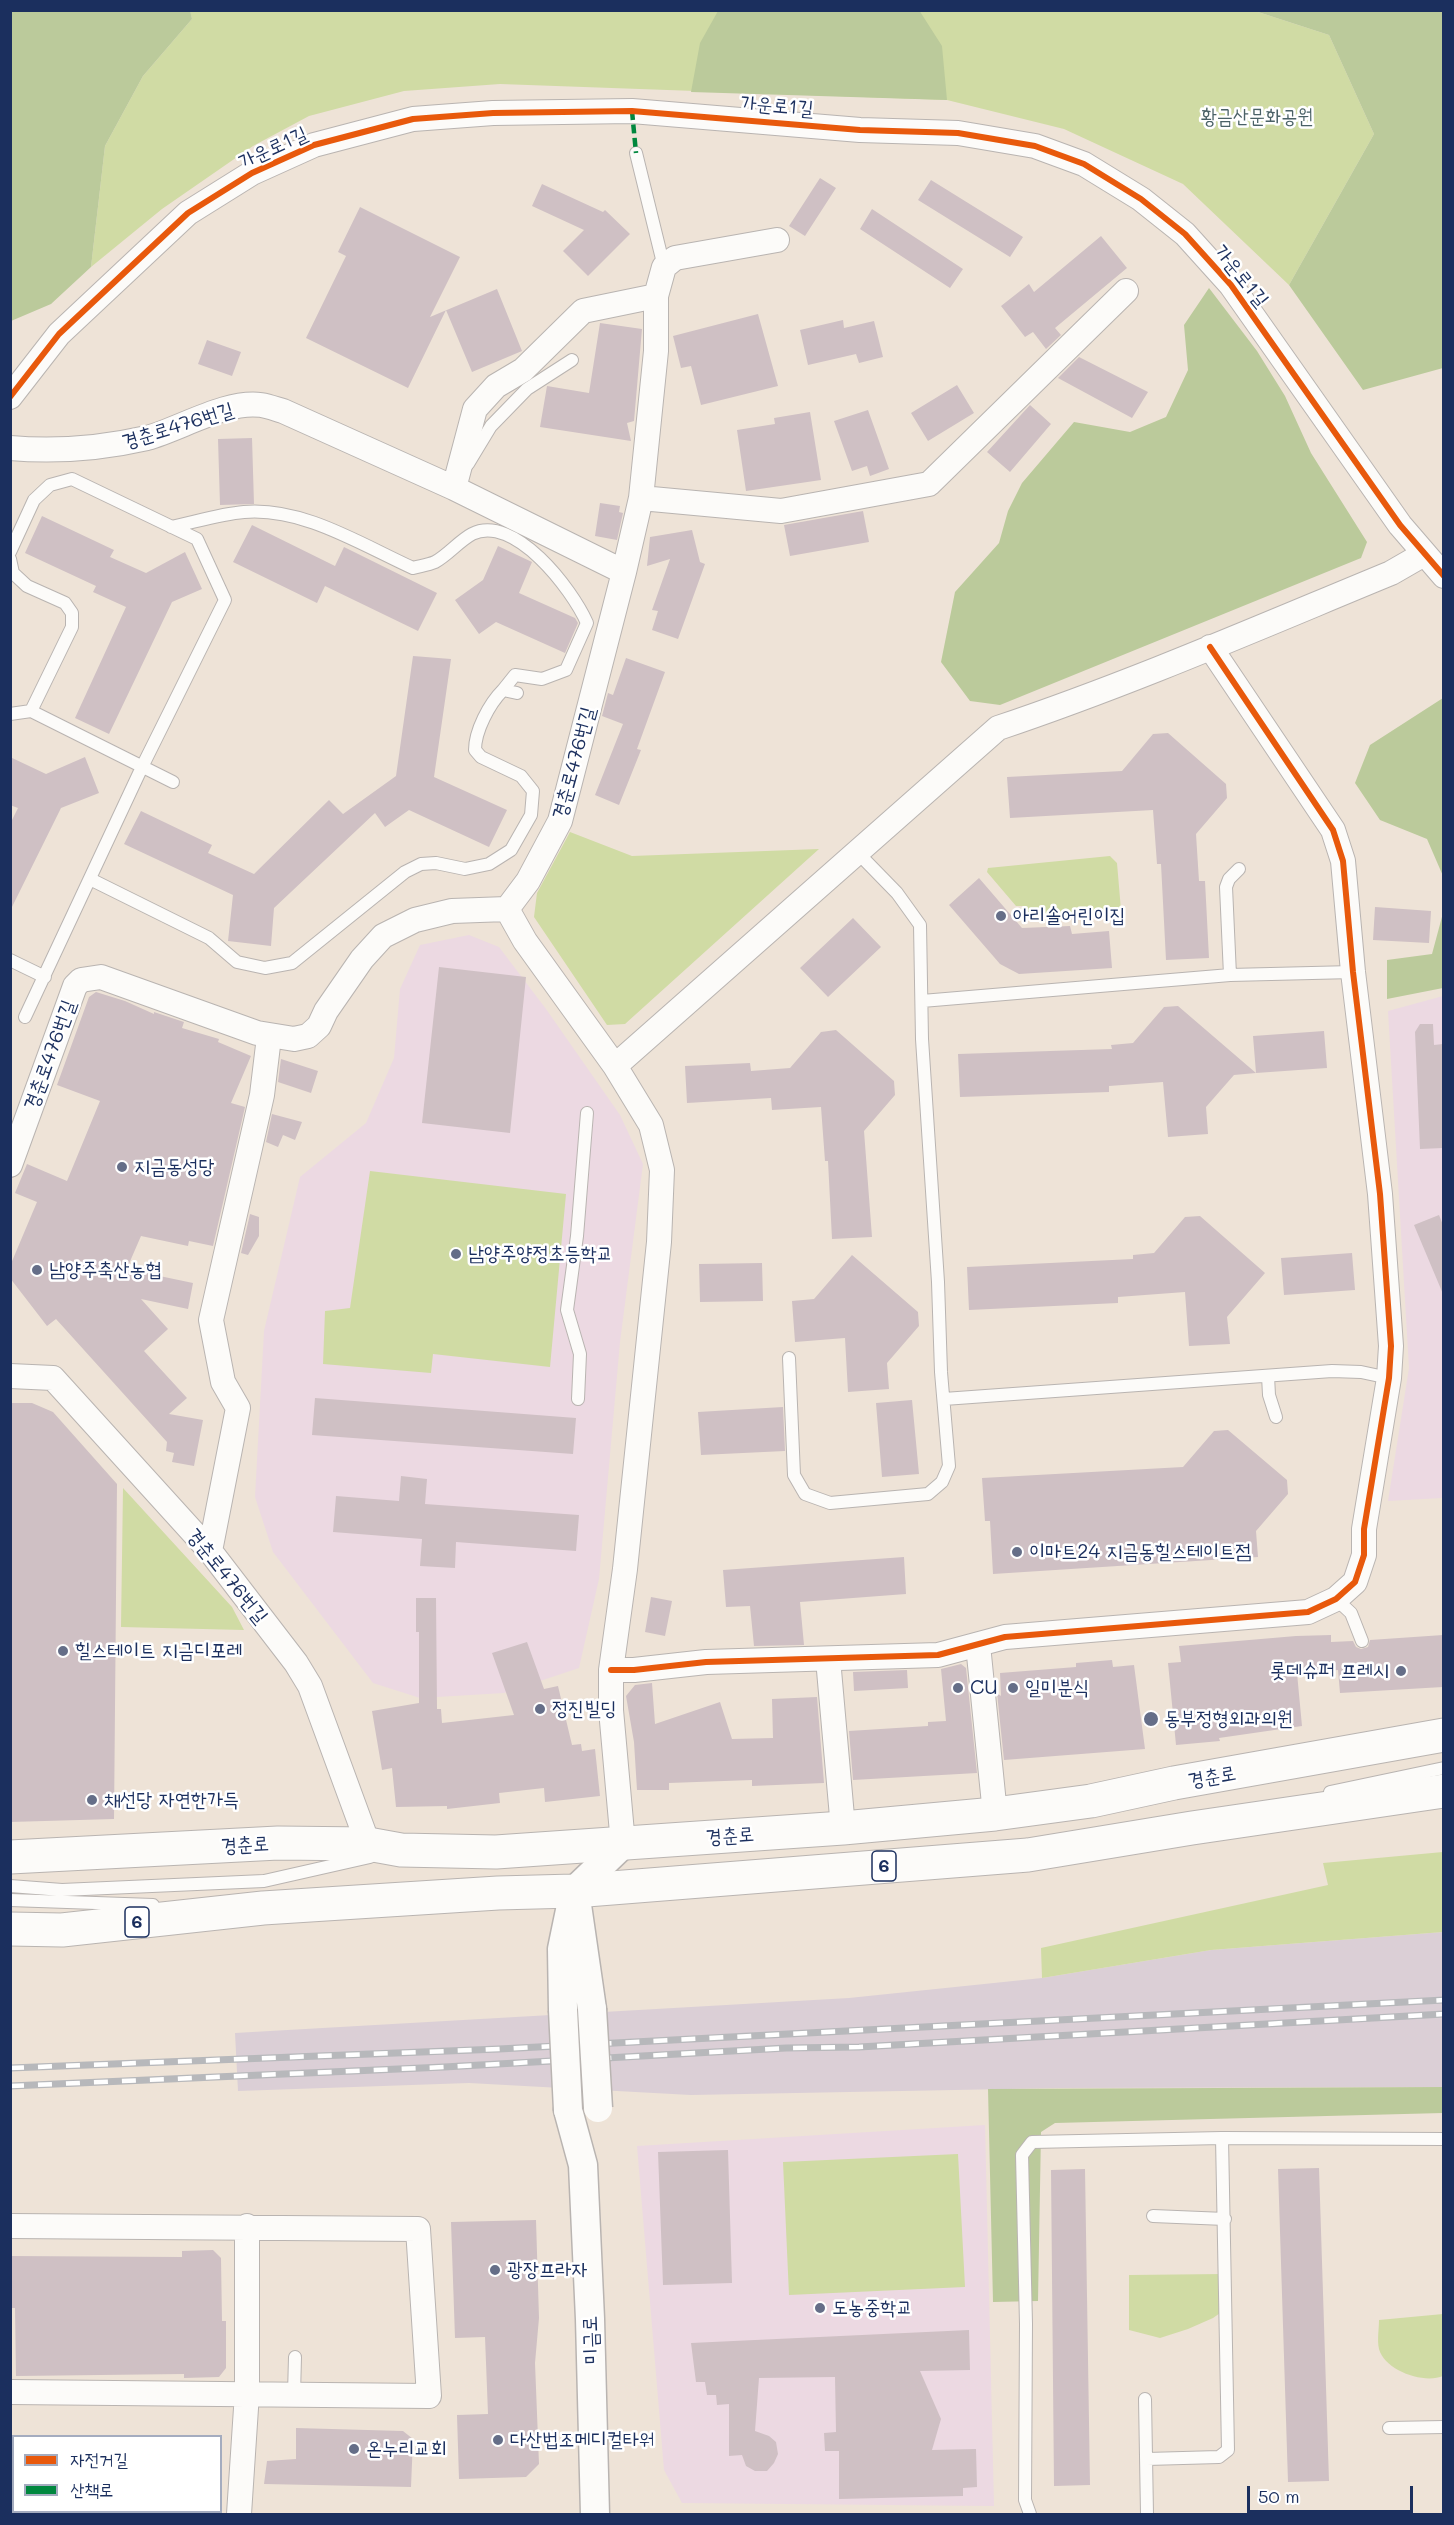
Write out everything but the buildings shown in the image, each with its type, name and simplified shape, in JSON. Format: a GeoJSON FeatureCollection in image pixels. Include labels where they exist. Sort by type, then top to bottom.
{"type":"FeatureCollection","features":[{"type":"Feature","properties":{"kind":"main road","name":"경춘로"},"geometry":{"type":"LineString","coordinates":[[10,1857],[278,1843],[368,1844],[401,1850],[496,1852],[843,1828],[995,1814],[1091,1801],[1443,1735]]}},
{"type":"Feature","properties":{"kind":"main road","name":"경춘로"},"geometry":{"type":"LineString","coordinates":[[10,1929],[62,1930],[262,1908],[498,1893],[574,1891],[1028,1855],[1443,1791]]}},
{"type":"Feature","properties":{"kind":"street","name":"가운로1길"},"geometry":{"type":"LineString","coordinates":[[10,397],[59,334],[188,213],[252,173],[314,145],[413,119],[493,113],[632,111],[860,130],[958,134],[1035,146],[1084,164],[1142,199],[1185,234],[1231,285],[1400,525],[1443,576]]}},
{"type":"Feature","properties":{"kind":"street"},"geometry":{"type":"LineString","coordinates":[[624,572],[641,498],[656,351],[656,296],[664,267],[675,258],[777,240]]}},
{"type":"Feature","properties":{"kind":"street"},"geometry":{"type":"LineString","coordinates":[[641,498],[781,511],[929,484],[1126,291]]}},
{"type":"Feature","properties":{"kind":"street"},"geometry":{"type":"LineString","coordinates":[[454,488],[475,410],[496,386],[523,370],[584,311],[656,296]]}},
{"type":"Feature","properties":{"kind":"street","name":"경춘로476번길"},"geometry":{"type":"LineString","coordinates":[[10,448],[110,446],[149,437],[230,408],[259,405],[283,411],[454,488],[624,572],[560,821],[528,881],[507,909],[452,911],[414,921],[383,936],[362,959],[326,1011],[319,1026],[308,1036],[294,1040],[269,1037],[101,977],[81,980],[75,986],[10,1165]]}},
{"type":"Feature","properties":{"kind":"street"},"geometry":{"type":"LineString","coordinates":[[615,1066],[998,728],[1074,703],[1179,662],[1390,573],[1424,554]]}},
{"type":"Feature","properties":{"kind":"street"},"geometry":{"type":"LineString","coordinates":[[611,1670],[634,1670],[706,1662],[938,1655],[1005,1638],[1308,1612],[1336,1599],[1355,1582],[1364,1556],[1364,1529],[1389,1378],[1391,1346],[1380,1194],[1353,972],[1343,861],[1333,830],[1210,647]]}},
{"type":"Feature","properties":{"kind":"street"},"geometry":{"type":"LineString","coordinates":[[507,909],[525,941],[615,1066],[651,1125],[662,1170],[659,1242],[627,1546],[611,1670],[611,1710],[623,1844],[574,1891]]}},
{"type":"Feature","properties":{"kind":"street"},"geometry":{"type":"LineString","coordinates":[[210,1551],[238,1408],[223,1382],[211,1320],[262,1095],[269,1037]]}},
{"type":"Feature","properties":{"kind":"street","name":"경춘로476번길"},"geometry":{"type":"LineString","coordinates":[[10,1376],[53,1378],[210,1551],[296,1663],[310,1686],[368,1844]]}},
{"type":"Feature","properties":{"kind":"street"},"geometry":{"type":"LineString","coordinates":[[978,1645],[995,1814]]}},
{"type":"Feature","properties":{"kind":"street"},"geometry":{"type":"LineString","coordinates":[[828,1659],[843,1828]]}},
{"type":"Feature","properties":{"kind":"street","name":"미금로"},"geometry":{"type":"LineString","coordinates":[[574,1891],[592,2009],[598,2108],[583,2165]]}},
{"type":"Feature","properties":{"kind":"street","name":"미금로"},"geometry":{"type":"LineString","coordinates":[[574,1891],[562,1948],[563,2010],[568,2110],[583,2165],[591,2330],[595,2514]]}},
{"type":"Feature","properties":{"kind":"street"},"geometry":{"type":"LineString","coordinates":[[10,2226],[418,2229],[429,2396],[10,2392]]}},
{"type":"Feature","properties":{"kind":"street"},"geometry":{"type":"LineString","coordinates":[[239,2514],[247,2393],[247,2226]]}},
{"type":"Feature","properties":{"kind":"lane"},"geometry":{"type":"LineString","coordinates":[[636,153],[664,267]]}},
{"type":"Feature","properties":{"kind":"lane"},"geometry":{"type":"LineString","coordinates":[[454,488],[491,426],[527,389],[572,360]]}},
{"type":"Feature","properties":{"kind":"lane"},"geometry":{"type":"LineString","coordinates":[[10,552],[34,500],[50,485],[72,479],[197,539],[225,600],[142,767],[25,1017]]}},
{"type":"Feature","properties":{"kind":"lane"},"geometry":{"type":"LineString","coordinates":[[90,879],[209,938],[237,962],[265,968],[292,963],[405,872],[421,864],[436,863],[465,869],[489,864],[511,850],[531,815],[533,791],[521,776],[482,757],[475,750],[475,741],[495,699],[516,675],[542,679],[566,670],[586,623],[580,607],[562,582],[533,550],[493,530],[473,534],[435,562],[413,568],[311,522],[290,516],[244,512],[171,527]]}},
{"type":"Feature","properties":{"kind":"lane"},"geometry":{"type":"LineString","coordinates":[[10,559],[14,573],[27,586],[64,603],[72,614],[72,627],[31,711]]}},
{"type":"Feature","properties":{"kind":"lane"},"geometry":{"type":"LineString","coordinates":[[503,690],[516,693]]}},
{"type":"Feature","properties":{"kind":"lane"},"geometry":{"type":"LineString","coordinates":[[10,714],[31,711],[173,782]]}},
{"type":"Feature","properties":{"kind":"lane"},"geometry":{"type":"LineString","coordinates":[[789,1358],[794,1475],[805,1494],[830,1503],[928,1494],[942,1482],[949,1466],[941,1372],[938,1282],[922,1039],[920,925],[897,893],[858,853]]}},
{"type":"Feature","properties":{"kind":"lane"},"geometry":{"type":"LineString","coordinates":[[1230,975],[1226,886],[1228,879],[1239,869]]}},
{"type":"Feature","properties":{"kind":"lane"},"geometry":{"type":"LineString","coordinates":[[10,960],[45,977]]}},
{"type":"Feature","properties":{"kind":"lane"},"geometry":{"type":"LineString","coordinates":[[922,1001],[1230,975],[1353,972]]}},
{"type":"Feature","properties":{"kind":"lane"},"geometry":{"type":"LineString","coordinates":[[578,1399],[580,1354],[567,1310],[577,1236],[587,1113]]}},
{"type":"Feature","properties":{"kind":"lane"},"geometry":{"type":"LineString","coordinates":[[944,1399],[1332,1371],[1361,1372],[1389,1378]]}},
{"type":"Feature","properties":{"kind":"lane"},"geometry":{"type":"LineString","coordinates":[[1268,1376],[1269,1395],[1276,1417]]}},
{"type":"Feature","properties":{"kind":"lane"},"geometry":{"type":"LineString","coordinates":[[1336,1599],[1351,1613],[1362,1641]]}},
{"type":"Feature","properties":{"kind":"lane"},"geometry":{"type":"LineString","coordinates":[[1319,1794],[1443,1768]]}},
{"type":"Feature","properties":{"kind":"lane"},"geometry":{"type":"LineString","coordinates":[[1192,1828],[1286,1802]]}},
{"type":"Feature","properties":{"kind":"lane"},"geometry":{"type":"LineString","coordinates":[[10,1886],[62,1890],[264,1881],[401,1850]]}},
{"type":"Feature","properties":{"kind":"lane"},"geometry":{"type":"LineString","coordinates":[[10,1900],[262,1908]]}},
{"type":"Feature","properties":{"kind":"lane"},"geometry":{"type":"LineString","coordinates":[[1030,2514],[1025,2500],[1026,2324],[1022,2155],[1032,2142],[1222,2138],[1443,2139]]}},
{"type":"Feature","properties":{"kind":"lane"},"geometry":{"type":"LineString","coordinates":[[1147,2459],[1219,2457],[1228,2450],[1222,2138]]}},
{"type":"Feature","properties":{"kind":"lane"},"geometry":{"type":"LineString","coordinates":[[1153,2216],[1225,2219]]}},
{"type":"Feature","properties":{"kind":"lane"},"geometry":{"type":"LineString","coordinates":[[294,2394],[295,2357]]}},
{"type":"Feature","properties":{"kind":"lane"},"geometry":{"type":"LineString","coordinates":[[1145,2399],[1147,2514]]}},
{"type":"Feature","properties":{"kind":"lane"},"geometry":{"type":"LineString","coordinates":[[1389,2428],[1443,2427]]}},
{"type":"Feature","properties":{"kind":"shaded area","name":"남양주양정초등학교"},"geometry":{"type":"Polygon","coordinates":[[[469,935],[499,947],[546,1009],[620,1115],[643,1164],[620,1342],[599,1579],[579,1668],[504,1693],[420,1698],[373,1683],[273,1552],[255,1497],[264,1331],[300,1177],[366,1123],[394,1058],[400,989],[420,945],[469,935]]]}},
{"type":"Feature","properties":{"kind":"shaded area"},"geometry":{"type":"Polygon","coordinates":[[[1443,996],[1443,1505],[1442,1498],[1388,1501],[1409,1368],[1388,1011],[1443,996]]]}},
{"type":"Feature","properties":{"kind":"shaded area"},"geometry":{"type":"Polygon","coordinates":[[[1443,1932],[1443,2087],[1060,2088],[691,2095],[469,2083],[238,2091],[235,2033],[849,1998],[1042,1978],[1211,1950],[1443,1932]]]}},
{"type":"Feature","properties":{"kind":"shaded area","name":"도농중학교"},"geometry":{"type":"Polygon","coordinates":[[[985,2125],[994,2506],[682,2503],[664,2470],[637,2146],[985,2125]]]}},
{"type":"Feature","properties":{"kind":"green space"},"geometry":{"type":"Polygon","coordinates":[[[11,10],[190,10],[192,19],[143,76],[105,146],[91,267],[51,304],[11,321],[11,10]]]}},
{"type":"Feature","properties":{"kind":"green space"},"geometry":{"type":"Polygon","coordinates":[[[919,10],[942,46],[947,100],[691,92],[700,43],[718,11],[919,10]]]}},
{"type":"Feature","properties":{"kind":"green space","name":"황금산문화공원"},"geometry":{"type":"Polygon","coordinates":[[[190,11],[1255,11],[1329,35],[1374,134],[1289,285],[1183,184],[1064,129],[947,100],[500,84],[404,91],[309,116],[253,146],[162,209],[91,267],[105,146],[143,76],[192,19],[190,11]]]}},
{"type":"Feature","properties":{"kind":"green space"},"geometry":{"type":"Polygon","coordinates":[[[1255,11],[1443,11],[1443,368],[1363,390],[1289,285],[1374,134],[1329,35],[1255,11]]]}},
{"type":"Feature","properties":{"kind":"green space"},"geometry":{"type":"Polygon","coordinates":[[[1209,288],[1257,351],[1285,396],[1311,453],[1367,542],[1361,558],[1000,705],[970,701],[941,662],[955,592],[999,543],[1008,511],[1022,483],[1074,422],[1130,432],[1166,417],[1188,370],[1184,325],[1209,288]]]}},
{"type":"Feature","properties":{"kind":"green space"},"geometry":{"type":"Polygon","coordinates":[[[1443,698],[1443,876],[1427,839],[1380,820],[1355,783],[1370,745],[1443,698]]]}},
{"type":"Feature","properties":{"kind":"green space"},"geometry":{"type":"Polygon","coordinates":[[[570,832],[632,856],[819,849],[625,1024],[607,1025],[534,917],[537,893],[570,832]]]}},
{"type":"Feature","properties":{"kind":"green space"},"geometry":{"type":"Polygon","coordinates":[[[1110,856],[1117,863],[1121,910],[1026,916],[1026,906],[1016,906],[987,872],[988,868],[1110,856]]]}},
{"type":"Feature","properties":{"kind":"green space"},"geometry":{"type":"Polygon","coordinates":[[[1443,913],[1443,988],[1387,999],[1387,960],[1432,954],[1443,913]]]}},
{"type":"Feature","properties":{"kind":"green space"},"geometry":{"type":"Polygon","coordinates":[[[370,1171],[566,1194],[550,1367],[433,1354],[431,1373],[323,1364],[325,1311],[350,1308],[370,1171]]]}},
{"type":"Feature","properties":{"kind":"green space"},"geometry":{"type":"Polygon","coordinates":[[[123,1488],[232,1607],[244,1630],[121,1627],[123,1488]]]}},
{"type":"Feature","properties":{"kind":"green space"},"geometry":{"type":"Polygon","coordinates":[[[1443,1852],[1443,1932],[1211,1950],[1042,1978],[1041,1948],[1328,1885],[1323,1863],[1443,1852]]]}},
{"type":"Feature","properties":{"kind":"green space"},"geometry":{"type":"Polygon","coordinates":[[[1443,2087],[1443,2113],[1055,2123],[1041,2132],[1038,2301],[993,2302],[988,2089],[1443,2087]]]}},
{"type":"Feature","properties":{"kind":"green space"},"geometry":{"type":"Polygon","coordinates":[[[958,2154],[965,2287],[789,2295],[783,2162],[958,2154]]]}},
{"type":"Feature","properties":{"kind":"green space"},"geometry":{"type":"Polygon","coordinates":[[[1224,2274],[1223,2311],[1213,2318],[1160,2338],[1129,2330],[1129,2275],[1224,2274]]]}},
{"type":"Feature","properties":{"kind":"green space"},"geometry":{"type":"Polygon","coordinates":[[[1443,2314],[1443,2376],[1426,2378],[1406,2374],[1389,2364],[1383,2357],[1378,2346],[1379,2320],[1443,2314]]]}},
{"type":"Feature","properties":{"kind":"railway"},"geometry":{"type":"LineString","coordinates":[[10,2068],[499,2049],[1444,2000]]}},
{"type":"Feature","properties":{"kind":"railway"},"geometry":{"type":"LineString","coordinates":[[10,2086],[444,2067],[786,2048],[859,2047],[1444,2014]]}},
{"type":"Feature","properties":{"kind":"marked path"},"geometry":{"type":"LineString","coordinates":[[632,111],[636,153]]}},
{"type":"Feature","properties":{"kind":"cycle path"},"geometry":{"type":"LineString","coordinates":[[10,397],[59,334],[188,213],[252,173],[314,145],[413,119],[493,113],[632,111],[860,130],[958,133],[1035,146],[1084,164],[1141,199],[1185,234],[1231,285],[1400,525],[1444,576]]}},
{"type":"Feature","properties":{"kind":"cycle path"},"geometry":{"type":"LineString","coordinates":[[611,1670],[634,1670],[706,1662],[938,1655],[1005,1637],[1308,1612],[1336,1599],[1355,1582],[1364,1555],[1364,1529],[1389,1378],[1391,1346],[1380,1194],[1353,972],[1343,861],[1333,830],[1210,647]]}},
{"type":"Feature","properties":{"kind":"place","name":"아리솔어린이집"},"geometry":{"type":"Point","coordinates":[1001,916]}},
{"type":"Feature","properties":{"kind":"place","name":"지금동성당"},"geometry":{"type":"Point","coordinates":[122,1167]}},
{"type":"Feature","properties":{"kind":"place","name":"남양주양정초등학교"},"geometry":{"type":"Point","coordinates":[456,1254]}},
{"type":"Feature","properties":{"kind":"place","name":"남양주축산농협"},"geometry":{"type":"Point","coordinates":[37,1270]}},
{"type":"Feature","properties":{"kind":"place","name":"이마트24 지금동힐스테이트점"},"geometry":{"type":"Point","coordinates":[1017,1552]}},
{"type":"Feature","properties":{"kind":"place","name":"힐스테이트 지금디포레"},"geometry":{"type":"Point","coordinates":[63,1651]}},
{"type":"Feature","properties":{"kind":"place","name":"롯데슈퍼 프레시"},"geometry":{"type":"Point","coordinates":[1401,1671]}},
{"type":"Feature","properties":{"kind":"place","name":"CU"},"geometry":{"type":"Point","coordinates":[958,1688]}},
{"type":"Feature","properties":{"kind":"place","name":"일미분식"},"geometry":{"type":"Point","coordinates":[1013,1688]}},
{"type":"Feature","properties":{"kind":"place","name":"정진빌딩"},"geometry":{"type":"Point","coordinates":[540,1709]}},
{"type":"Feature","properties":{"kind":"place","name":"동부정형외과의원"},"geometry":{"type":"Point","coordinates":[1151,1719]}},
{"type":"Feature","properties":{"kind":"place","name":"채선당 자연한가득"},"geometry":{"type":"Point","coordinates":[92,1800]}},
{"type":"Feature","properties":{"kind":"place","name":"광장프라자"},"geometry":{"type":"Point","coordinates":[495,2270]}},
{"type":"Feature","properties":{"kind":"place","name":"도농중학교"},"geometry":{"type":"Point","coordinates":[820,2308]}},
{"type":"Feature","properties":{"kind":"place","name":"다산법조메디컬타워"},"geometry":{"type":"Point","coordinates":[498,2440]}},
{"type":"Feature","properties":{"kind":"place","name":"온누리교회"},"geometry":{"type":"Point","coordinates":[354,2449]}}]}
